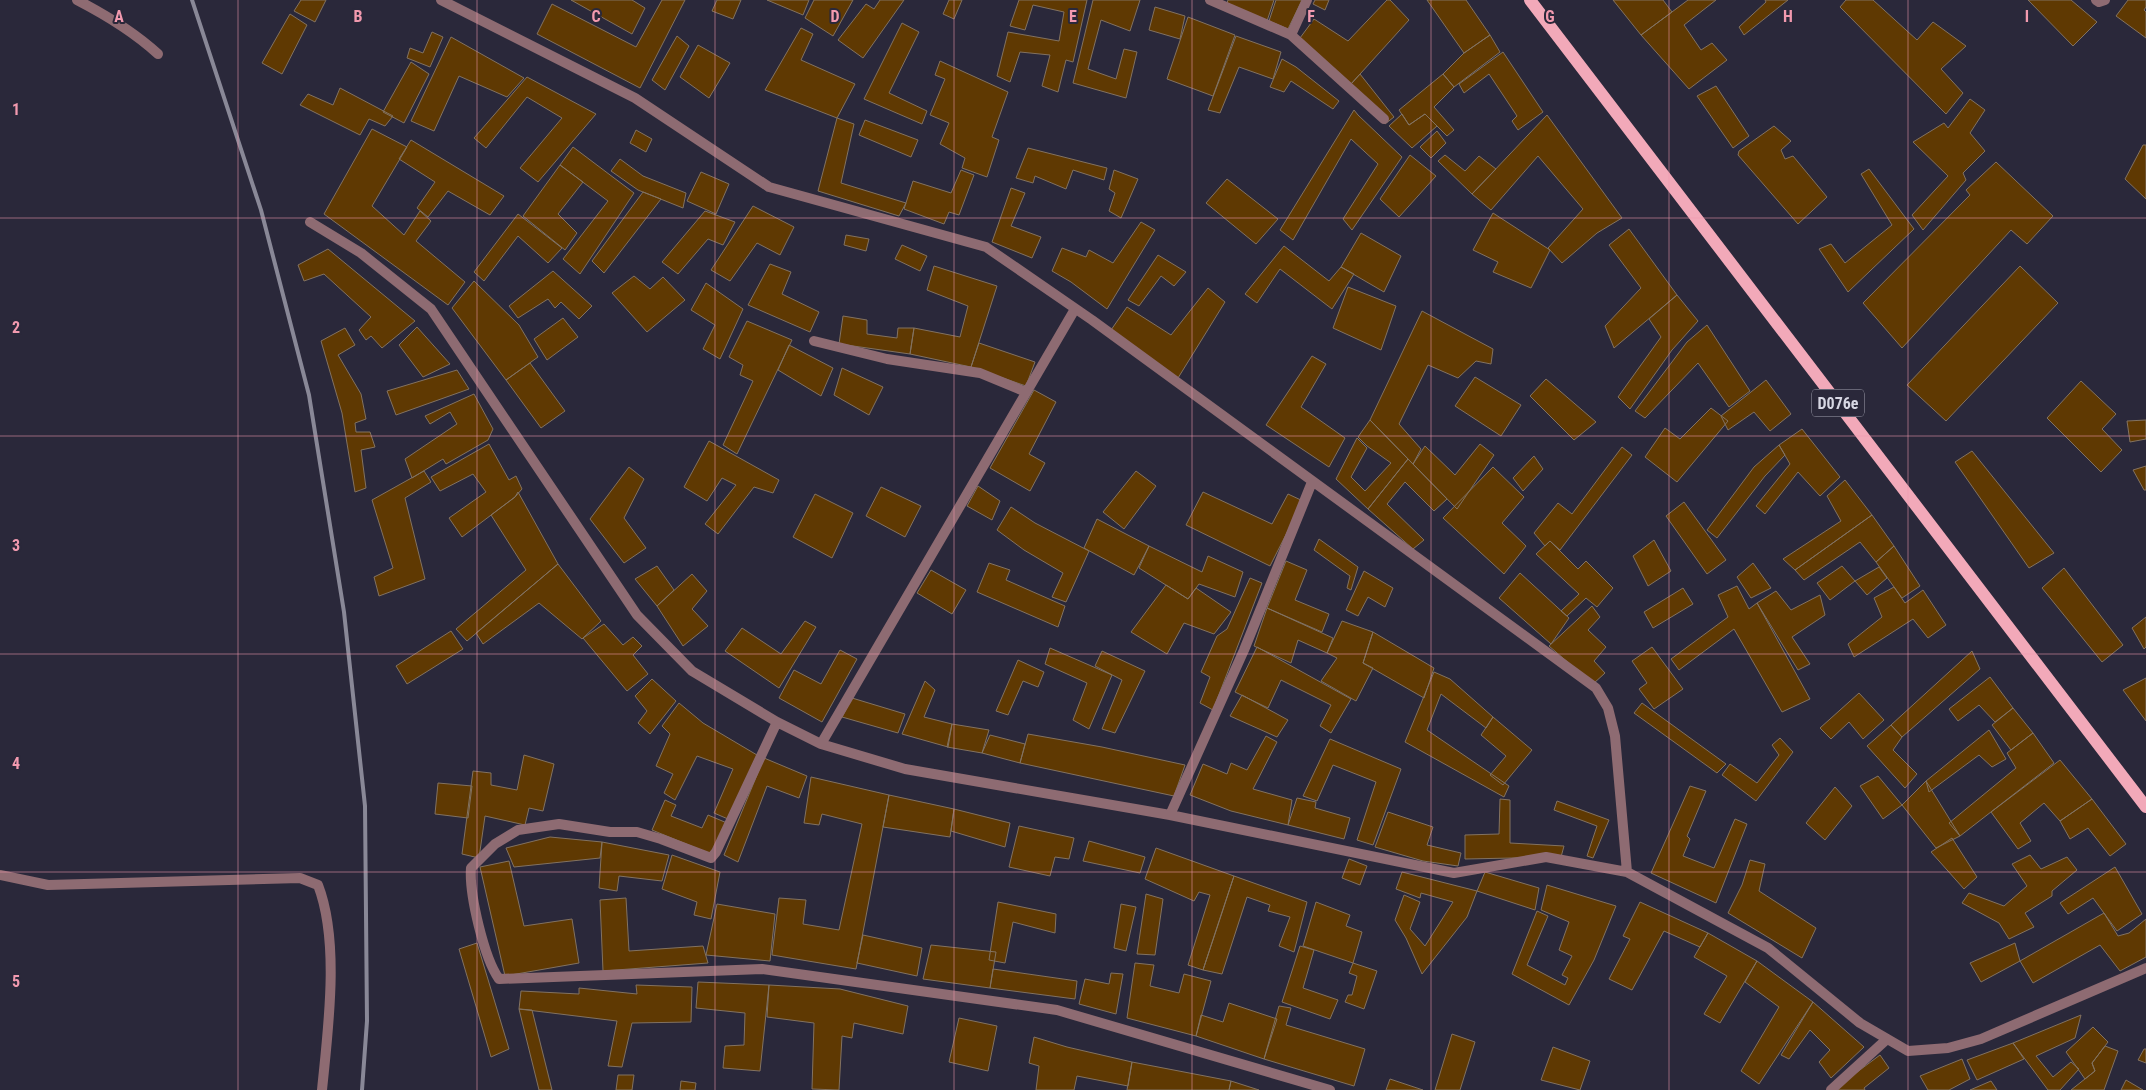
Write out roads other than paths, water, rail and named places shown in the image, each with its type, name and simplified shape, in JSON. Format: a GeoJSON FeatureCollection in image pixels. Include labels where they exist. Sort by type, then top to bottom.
{"type":"FeatureCollection","features":[{"type":"Feature","properties":{"kind":"main road","name":"D076e"},"geometry":{"type":"LineString","coordinates":[[1530,0],[2146,807]]}},
{"type":"Feature","properties":{"kind":"street"},"geometry":{"type":"LineString","coordinates":[[77,0],[125,28],[158,54]]}},
{"type":"Feature","properties":{"kind":"street"},"geometry":{"type":"LineString","coordinates":[[442,0],[635,98],[769,187],[986,247],[1075,309],[1596,688],[1608,708],[1616,736],[1627,872]]}},
{"type":"Feature","properties":{"kind":"street"},"geometry":{"type":"LineString","coordinates":[[1210,0],[1291,35],[1384,119]]}},
{"type":"Feature","properties":{"kind":"street"},"geometry":{"type":"LineString","coordinates":[[1291,35],[1307,0]]}},
{"type":"Feature","properties":{"kind":"street"},"geometry":{"type":"LineString","coordinates":[[2096,0],[2099,2],[2105,0]]}},
{"type":"Feature","properties":{"kind":"street"},"geometry":{"type":"LineString","coordinates":[[310,222],[361,253],[431,309],[637,615],[692,671],[777,722],[821,744],[904,769],[1170,815],[1454,873],[1546,857],[1627,872],[1768,948],[1860,1023],[1908,1051],[1948,1048],[1981,1040],[2146,968]]}},
{"type":"Feature","properties":{"kind":"street"},"geometry":{"type":"LineString","coordinates":[[821,744],[1075,309]]}},
{"type":"Feature","properties":{"kind":"street"},"geometry":{"type":"LineString","coordinates":[[814,341],[887,360],[980,373],[1026,392]]}},
{"type":"Feature","properties":{"kind":"street"},"geometry":{"type":"LineString","coordinates":[[1170,815],[1244,650],[1312,482]]}},
{"type":"Feature","properties":{"kind":"street"},"geometry":{"type":"LineString","coordinates":[[777,722],[716,852],[711,858],[637,832],[610,832],[560,824],[518,830],[495,844],[471,868],[470,883],[488,958],[492,970],[498,979],[762,969],[1058,1010],[1330,1090]]}},
{"type":"Feature","properties":{"kind":"street"},"geometry":{"type":"LineString","coordinates":[[0,875],[48,885],[300,878],[318,885],[326,905],[329,929],[330,1004],[322,1090]]}},
{"type":"Feature","properties":{"kind":"street"},"geometry":{"type":"LineString","coordinates":[[1831,1090],[1887,1039]]}},
{"type":"Feature","properties":{"kind":"railway"},"geometry":{"type":"LineString","coordinates":[[192,0],[261,210],[309,395],[344,612],[365,806],[367,1021],[362,1090]]}}]}
